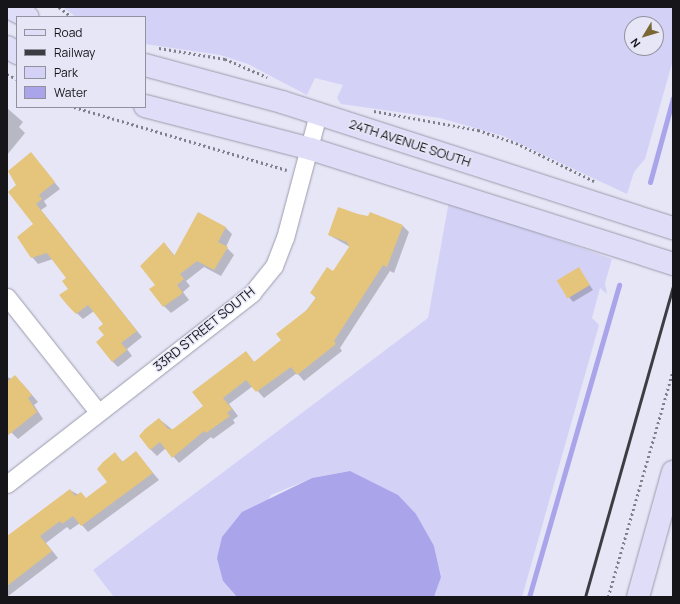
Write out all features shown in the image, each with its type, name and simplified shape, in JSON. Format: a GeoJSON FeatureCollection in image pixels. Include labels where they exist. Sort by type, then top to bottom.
{"type":"FeatureCollection","features":[{"type":"Feature","properties":{"kind":"main road"},"geometry":{"type":"LineString","coordinates":[[8,7],[26,16]]}},
{"type":"Feature","properties":{"kind":"main road"},"geometry":{"type":"LineString","coordinates":[[7,47],[16,52]]}},
{"type":"Feature","properties":{"kind":"main road","name":"24TH AVENUE SOUTH"},"geometry":{"type":"LineString","coordinates":[[149,56],[318,114],[673,228]]}},
{"type":"Feature","properties":{"kind":"main road"},"geometry":{"type":"LineString","coordinates":[[146,106],[311,149],[673,264]]}},
{"type":"Feature","properties":{"kind":"main road"},"geometry":{"type":"LineString","coordinates":[[638,597],[673,472]]}},
{"type":"Feature","properties":{"kind":"street","name":"33RD STREET SOUTH"},"geometry":{"type":"LineString","coordinates":[[7,484],[252,293],[274,266],[311,149],[318,114]]}},
{"type":"Feature","properties":{"kind":"street"},"geometry":{"type":"LineString","coordinates":[[7,297],[98,412]]}},
{"type":"Feature","properties":{"kind":"path"},"geometry":{"type":"LineString","coordinates":[[59,7],[71,16]]}},
{"type":"Feature","properties":{"kind":"path"},"geometry":{"type":"LineString","coordinates":[[149,56],[225,59],[274,82]]}},
{"type":"Feature","properties":{"kind":"path"},"geometry":{"type":"LineString","coordinates":[[7,74],[16,79]]}},
{"type":"Feature","properties":{"kind":"path"},"geometry":{"type":"LineString","coordinates":[[77,108],[303,175]]}},
{"type":"Feature","properties":{"kind":"path"},"geometry":{"type":"LineString","coordinates":[[371,110],[478,130],[516,143],[596,182]]}},
{"type":"Feature","properties":{"kind":"path"},"geometry":{"type":"LineString","coordinates":[[608,597],[673,371]]}},
{"type":"Feature","properties":{"kind":"green space"},"geometry":{"type":"Polygon","coordinates":[[[63,7],[673,7],[673,60],[645,159],[634,172],[627,194],[503,136],[440,118],[341,104],[337,98],[343,85],[315,78],[307,95],[248,64],[220,55],[146,44],[146,16],[75,16],[63,7]]]}},
{"type":"Feature","properties":{"kind":"green space"},"geometry":{"type":"Polygon","coordinates":[[[449,201],[612,259],[605,283],[607,294],[600,288],[592,318],[599,325],[522,597],[434,597],[441,576],[434,546],[350,471],[312,478],[271,495],[223,581],[237,597],[114,597],[93,570],[428,318],[449,201]]]}},
{"type":"Feature","properties":{"kind":"water"},"geometry":{"type":"Polygon","coordinates":[[[350,471],[398,495],[416,514],[434,546],[441,577],[434,597],[237,597],[223,581],[217,558],[222,537],[242,512],[312,478],[350,471]]]}},
{"type":"Feature","properties":{"kind":"building"},"geometry":{"type":"Polygon","coordinates":[[[31,152],[55,182],[39,195],[42,199],[36,204],[137,331],[121,343],[127,350],[112,362],[96,342],[104,335],[98,328],[103,324],[88,305],[76,314],[69,307],[59,295],[68,289],[62,281],[66,278],[47,253],[31,258],[17,237],[33,224],[8,192],[16,185],[8,171],[31,152]]]}},
{"type":"Feature","properties":{"kind":"building"},"geometry":{"type":"Polygon","coordinates":[[[338,207],[368,216],[370,212],[403,225],[387,267],[383,265],[334,341],[336,344],[297,375],[291,367],[256,392],[246,380],[223,398],[232,409],[227,413],[230,416],[206,433],[204,431],[172,458],[160,442],[150,450],[139,436],[145,429],[159,418],[168,429],[173,429],[203,406],[192,392],[246,351],[254,362],[281,340],[276,334],[308,309],[316,297],[310,293],[327,267],[333,271],[349,247],[347,242],[328,235],[338,207]]]}},
{"type":"Feature","properties":{"kind":"building"},"geometry":{"type":"Polygon","coordinates":[[[198,212],[226,227],[218,242],[228,247],[214,270],[197,261],[180,274],[184,279],[177,285],[183,293],[163,307],[149,289],[155,285],[140,266],[164,242],[174,256],[198,212]]]}},
{"type":"Feature","properties":{"kind":"building"},"geometry":{"type":"Polygon","coordinates":[[[579,267],[590,285],[568,298],[557,280],[579,267]]]}},
{"type":"Feature","properties":{"kind":"building"},"geometry":{"type":"Polygon","coordinates":[[[15,375],[32,395],[28,398],[37,412],[7,436],[7,382],[15,375]]]}},
{"type":"Feature","properties":{"kind":"building"},"geometry":{"type":"Polygon","coordinates":[[[136,451],[153,473],[81,526],[73,516],[62,524],[60,521],[40,536],[52,551],[7,586],[7,536],[70,489],[75,496],[81,492],[86,498],[107,482],[97,469],[103,462],[115,452],[122,462],[136,451]]]}},
{"type":"Feature","properties":{"kind":"waterway"},"geometry":{"type":"LineString","coordinates":[[650,182],[673,98]]}},
{"type":"Feature","properties":{"kind":"waterway"},"geometry":{"type":"LineString","coordinates":[[529,597],[619,285]]}},
{"type":"Feature","properties":{"kind":"railway"},"geometry":{"type":"LineString","coordinates":[[585,597],[673,285]]}}]}
